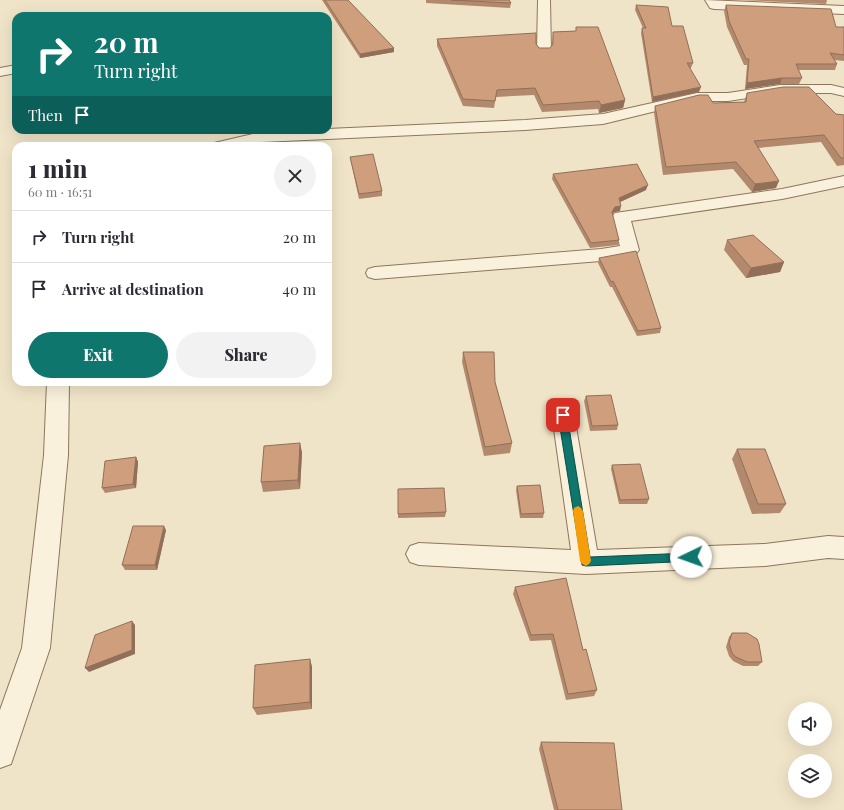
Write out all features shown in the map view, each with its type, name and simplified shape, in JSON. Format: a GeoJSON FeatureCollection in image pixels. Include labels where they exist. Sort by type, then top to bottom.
{"type":"FeatureCollection","features":[{"type":"Feature","properties":{"kind":"street"},"geometry":{"type":"LineString","coordinates":[[544,0],[544,51]]}},
{"type":"Feature","properties":{"kind":"street"},"geometry":{"type":"LineString","coordinates":[[711,0],[714,5],[844,10]]}},
{"type":"Feature","properties":{"kind":"street"},"geometry":{"type":"LineString","coordinates":[[0,72],[12,70]]}},
{"type":"Feature","properties":{"kind":"street"},"geometry":{"type":"LineString","coordinates":[[224,140],[261,137],[525,126],[603,119],[697,97],[728,97],[780,89],[831,89],[844,92]]}},
{"type":"Feature","properties":{"kind":"street"},"geometry":{"type":"LineString","coordinates":[[375,273],[601,255],[630,250],[621,217],[782,194],[844,181]]}},
{"type":"Feature","properties":{"kind":"street"},"geometry":{"type":"LineString","coordinates":[[0,753],[36,648],[56,455],[58,386]]}},
{"type":"Feature","properties":{"kind":"street"},"geometry":{"type":"LineString","coordinates":[[563,415],[586,562]]}},
{"type":"Feature","properties":{"kind":"street"},"geometry":{"type":"LineString","coordinates":[[419,554],[586,562],[765,555],[828,547],[844,548]]}},
{"type":"Feature","properties":{"kind":"building"},"geometry":{"type":"Polygon","coordinates":[[[325,0],[348,0],[394,48],[360,54],[325,0]]]}},
{"type":"Feature","properties":{"kind":"building"},"geometry":{"type":"Polygon","coordinates":[[[451,0],[509,0],[511,3],[451,0]]]}},
{"type":"Feature","properties":{"kind":"building"},"geometry":{"type":"Polygon","coordinates":[[[636,5],[668,7],[672,26],[683,26],[693,63],[687,63],[701,87],[653,97],[642,28],[646,28],[636,5]]]}},
{"type":"Feature","properties":{"kind":"building"},"geometry":{"type":"Polygon","coordinates":[[[726,5],[831,9],[836,27],[844,27],[844,55],[830,53],[837,64],[796,64],[802,78],[782,78],[747,83],[749,59],[746,59],[729,21],[726,5]]]}},
{"type":"Feature","properties":{"kind":"building"},"geometry":{"type":"Polygon","coordinates":[[[576,27],[598,27],[625,100],[601,105],[599,101],[543,105],[535,88],[497,90],[495,101],[463,99],[437,39],[536,33],[536,44],[539,48],[550,48],[553,44],[553,32],[576,31],[576,27]]]}},
{"type":"Feature","properties":{"kind":"building"},"geometry":{"type":"Polygon","coordinates":[[[783,87],[809,87],[836,114],[844,115],[844,158],[841,158],[824,135],[754,141],[779,181],[755,184],[736,162],[666,167],[655,106],[699,95],[708,95],[713,103],[746,102],[747,93],[783,87]]]}},
{"type":"Feature","properties":{"kind":"building"},"geometry":{"type":"Polygon","coordinates":[[[373,154],[382,191],[359,194],[350,157],[373,154]]]}},
{"type":"Feature","properties":{"kind":"building"},"geometry":{"type":"Polygon","coordinates":[[[637,164],[648,185],[619,198],[621,206],[615,207],[612,212],[619,240],[591,243],[553,174],[637,164]]]}},
{"type":"Feature","properties":{"kind":"building"},"geometry":{"type":"Polygon","coordinates":[[[753,235],[784,262],[751,268],[727,240],[753,235]]]}},
{"type":"Feature","properties":{"kind":"building"},"geometry":{"type":"Polygon","coordinates":[[[636,251],[661,328],[638,331],[613,281],[611,282],[599,258],[636,251]]]}},
{"type":"Feature","properties":{"kind":"building"},"geometry":{"type":"Polygon","coordinates":[[[463,352],[494,352],[495,382],[512,443],[485,447],[463,352]]]}},
{"type":"Feature","properties":{"kind":"building"},"geometry":{"type":"Polygon","coordinates":[[[611,395],[618,425],[592,426],[586,396],[611,395]]]}},
{"type":"Feature","properties":{"kind":"building"},"geometry":{"type":"Polygon","coordinates":[[[300,443],[298,480],[261,482],[264,446],[300,443]]]}},
{"type":"Feature","properties":{"kind":"building"},"geometry":{"type":"Polygon","coordinates":[[[737,449],[765,449],[786,504],[758,504],[737,449]]]}},
{"type":"Feature","properties":{"kind":"building"},"geometry":{"type":"Polygon","coordinates":[[[136,457],[133,484],[102,488],[105,461],[136,457]]]}},
{"type":"Feature","properties":{"kind":"building"},"geometry":{"type":"Polygon","coordinates":[[[640,464],[649,499],[620,500],[612,465],[640,464]]]}},
{"type":"Feature","properties":{"kind":"building"},"geometry":{"type":"Polygon","coordinates":[[[540,485],[544,513],[521,514],[517,486],[540,485]]]}},
{"type":"Feature","properties":{"kind":"building"},"geometry":{"type":"Polygon","coordinates":[[[444,488],[446,512],[398,514],[398,489],[444,488]]]}},
{"type":"Feature","properties":{"kind":"building"},"geometry":{"type":"Polygon","coordinates":[[[133,526],[164,526],[155,565],[122,565],[133,526]]]}},
{"type":"Feature","properties":{"kind":"building"},"geometry":{"type":"Polygon","coordinates":[[[566,578],[583,650],[586,649],[597,690],[568,694],[553,634],[531,635],[515,587],[566,578]]]}},
{"type":"Feature","properties":{"kind":"building"},"geometry":{"type":"Polygon","coordinates":[[[132,621],[132,650],[85,668],[95,635],[132,621]]]}},
{"type":"Feature","properties":{"kind":"building"},"geometry":{"type":"Polygon","coordinates":[[[732,633],[747,633],[757,639],[762,662],[747,662],[736,657],[732,653],[729,643],[732,633]]]}},
{"type":"Feature","properties":{"kind":"building"},"geometry":{"type":"Polygon","coordinates":[[[310,659],[310,702],[253,708],[255,665],[310,659]]]}},
{"type":"Feature","properties":{"kind":"building"},"geometry":{"type":"Polygon","coordinates":[[[541,742],[614,743],[622,810],[558,810],[541,742]]]}},
{"type":"Feature","properties":{"kind":"slow traffic"},"geometry":{"type":"LineString","coordinates":[[578,511],[586,561]]}},
{"type":"Feature","properties":{"kind":"route"},"geometry":{"type":"LineString","coordinates":[[563,415],[586,562],[691,557]]}}]}
